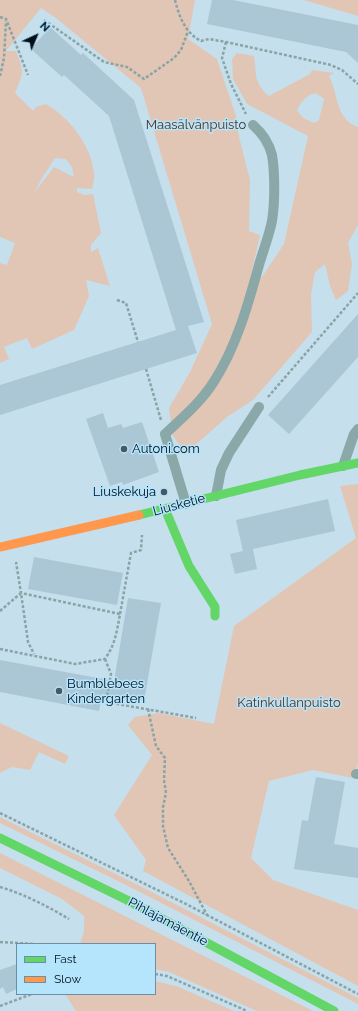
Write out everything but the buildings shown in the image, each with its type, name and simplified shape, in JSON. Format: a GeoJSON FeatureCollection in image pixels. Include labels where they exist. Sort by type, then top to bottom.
{"type":"FeatureCollection","features":[{"type":"Feature","properties":{"kind":"street","name":"Liusketie"},"geometry":{"type":"LineString","coordinates":[[0,547],[358,463]]}},
{"type":"Feature","properties":{"kind":"street"},"geometry":{"type":"LineString","coordinates":[[165,509],[189,566],[215,606],[215,616]]}},
{"type":"Feature","properties":{"kind":"street","name":"Pihlajamäentie"},"geometry":{"type":"LineString","coordinates":[[0,838],[175,925],[334,1011]]}},
{"type":"Feature","properties":{"kind":"lane"},"geometry":{"type":"LineString","coordinates":[[186,504],[166,434],[199,402],[213,384],[225,362],[238,332],[272,220],[274,178],[272,154],[266,139],[253,125]]}},
{"type":"Feature","properties":{"kind":"lane"},"geometry":{"type":"LineString","coordinates":[[216,496],[221,470],[229,453],[259,407]]}},
{"type":"Feature","properties":{"kind":"lane"},"geometry":{"type":"LineString","coordinates":[[343,466],[354,434],[358,429]]}},
{"type":"Feature","properties":{"kind":"path"},"geometry":{"type":"LineString","coordinates":[[175,0],[179,15],[188,31],[201,41],[209,39],[226,42],[331,65],[342,70],[358,84]]}},
{"type":"Feature","properties":{"kind":"path"},"geometry":{"type":"LineString","coordinates":[[0,17],[6,19]]}},
{"type":"Feature","properties":{"kind":"path"},"geometry":{"type":"LineString","coordinates":[[6,19],[28,75]]}},
{"type":"Feature","properties":{"kind":"path"},"geometry":{"type":"LineString","coordinates":[[0,76],[4,58],[6,19]]}},
{"type":"Feature","properties":{"kind":"path"},"geometry":{"type":"LineString","coordinates":[[44,20],[104,62],[127,68],[144,79],[174,58],[181,50],[188,31]]}},
{"type":"Feature","properties":{"kind":"path"},"geometry":{"type":"LineString","coordinates":[[226,42],[222,58],[225,69],[238,99],[253,125]]}},
{"type":"Feature","properties":{"kind":"path"},"geometry":{"type":"LineString","coordinates":[[259,407],[358,293]]}},
{"type":"Feature","properties":{"kind":"path"},"geometry":{"type":"LineString","coordinates":[[117,300],[126,303],[138,342]]}},
{"type":"Feature","properties":{"kind":"path"},"geometry":{"type":"LineString","coordinates":[[146,369],[166,434]]}},
{"type":"Feature","properties":{"kind":"path"},"geometry":{"type":"LineString","coordinates":[[0,649],[75,664],[105,659],[114,646],[131,553],[141,550],[144,514]]}},
{"type":"Feature","properties":{"kind":"path"},"geometry":{"type":"LineString","coordinates":[[12,544],[28,642],[34,655]]}},
{"type":"Feature","properties":{"kind":"path"},"geometry":{"type":"LineString","coordinates":[[21,593],[120,614]]}},
{"type":"Feature","properties":{"kind":"path"},"geometry":{"type":"LineString","coordinates":[[0,611],[21,593]]}},
{"type":"Feature","properties":{"kind":"path"},"geometry":{"type":"LineString","coordinates":[[105,659],[111,674],[106,702],[196,718]]}},
{"type":"Feature","properties":{"kind":"path"},"geometry":{"type":"LineString","coordinates":[[148,709],[156,746],[165,758],[164,780],[166,793],[163,807],[163,826],[168,848],[189,881],[207,915]]}},
{"type":"Feature","properties":{"kind":"path"},"geometry":{"type":"LineString","coordinates":[[0,813],[207,915],[358,994]]}},
{"type":"Feature","properties":{"kind":"path"},"geometry":{"type":"LineString","coordinates":[[0,887],[28,898],[68,919]]}},
{"type":"Feature","properties":{"kind":"path"},"geometry":{"type":"LineString","coordinates":[[0,942],[18,943]]}},
{"type":"Feature","properties":{"kind":"path"},"geometry":{"type":"LineString","coordinates":[[156,974],[167,976],[247,1011]]}},
{"type":"Feature","properties":{"kind":"path"},"geometry":{"type":"LineString","coordinates":[[0,1006],[29,995]]}},
{"type":"Feature","properties":{"kind":"green space","name":"Maasälvänpuisto"},"geometry":{"type":"Polygon","coordinates":[[[0,0],[195,0],[188,39],[217,59],[236,116],[239,137],[250,180],[249,231],[260,235],[250,280],[262,277],[284,244],[308,136],[247,104],[233,79],[232,59],[237,53],[254,56],[258,82],[260,87],[269,96],[310,74],[312,70],[334,73],[329,76],[341,112],[345,118],[358,127],[358,225],[348,243],[352,264],[348,291],[336,300],[330,286],[325,264],[315,272],[311,294],[312,332],[253,400],[227,417],[193,447],[184,451],[173,436],[169,408],[190,372],[212,324],[141,88],[56,18],[41,8],[6,51],[16,51],[22,68],[20,81],[15,93],[33,111],[36,107],[46,104],[63,116],[78,133],[89,153],[94,176],[92,189],[77,188],[77,192],[84,195],[93,194],[101,233],[91,245],[91,252],[98,248],[110,286],[86,280],[89,296],[74,330],[32,349],[27,338],[4,347],[9,359],[0,363],[0,263],[7,265],[15,243],[0,237],[0,0]],[[316,93],[305,99],[297,110],[303,118],[314,123],[319,120],[324,99],[316,93]],[[55,158],[34,193],[54,167],[74,177],[72,167],[66,159],[55,158]]]}},
{"type":"Feature","properties":{"kind":"green space"},"geometry":{"type":"Polygon","coordinates":[[[304,0],[358,0],[358,16],[304,0]]]}},
{"type":"Feature","properties":{"kind":"green space","name":"Katinkullanpuisto"},"geometry":{"type":"Polygon","coordinates":[[[358,484],[358,764],[353,778],[313,770],[269,781],[251,858],[273,880],[358,910],[358,986],[143,871],[146,860],[114,815],[152,755],[128,725],[135,717],[159,713],[214,724],[234,626],[356,538],[340,486],[358,484]]]}},
{"type":"Feature","properties":{"kind":"green space"},"geometry":{"type":"Polygon","coordinates":[[[0,723],[69,756],[65,764],[39,752],[30,770],[12,767],[0,773],[0,723]]]}},
{"type":"Feature","properties":{"kind":"green space"},"geometry":{"type":"Polygon","coordinates":[[[0,817],[140,886],[358,998],[358,1004],[136,890],[0,823],[0,817]]]}},
{"type":"Feature","properties":{"kind":"green space"},"geometry":{"type":"Polygon","coordinates":[[[0,853],[313,1011],[257,1011],[169,972],[156,969],[156,943],[80,943],[84,931],[84,916],[62,899],[0,868],[0,853]]]}},
{"type":"Feature","properties":{"kind":"green space"},"geometry":{"type":"Polygon","coordinates":[[[156,981],[176,986],[234,1011],[76,1011],[66,995],[156,995],[156,981]]]}},
{"type":"Feature","properties":{"kind":"traffic: fast"},"geometry":{"type":"LineString","coordinates":[[139,515],[300,475],[358,463]]}},
{"type":"Feature","properties":{"kind":"traffic: fast"},"geometry":{"type":"LineString","coordinates":[[165,509],[189,566],[215,607],[215,616]]}},
{"type":"Feature","properties":{"kind":"traffic: fast"},"geometry":{"type":"LineString","coordinates":[[0,838],[127,900],[334,1011]]}},
{"type":"Feature","properties":{"kind":"traffic: slow"},"geometry":{"type":"LineString","coordinates":[[0,547],[139,515]]}},
{"type":"Feature","properties":{"kind":"place","name":"Autoni.com"},"geometry":{"type":"Point","coordinates":[124,449]}},
{"type":"Feature","properties":{"kind":"place","name":"Liuskekuja"},"geometry":{"type":"Point","coordinates":[164,492]}},
{"type":"Feature","properties":{"kind":"place","name":"Bumblebees Kindergarten"},"geometry":{"type":"Point","coordinates":[59,691]}}]}
